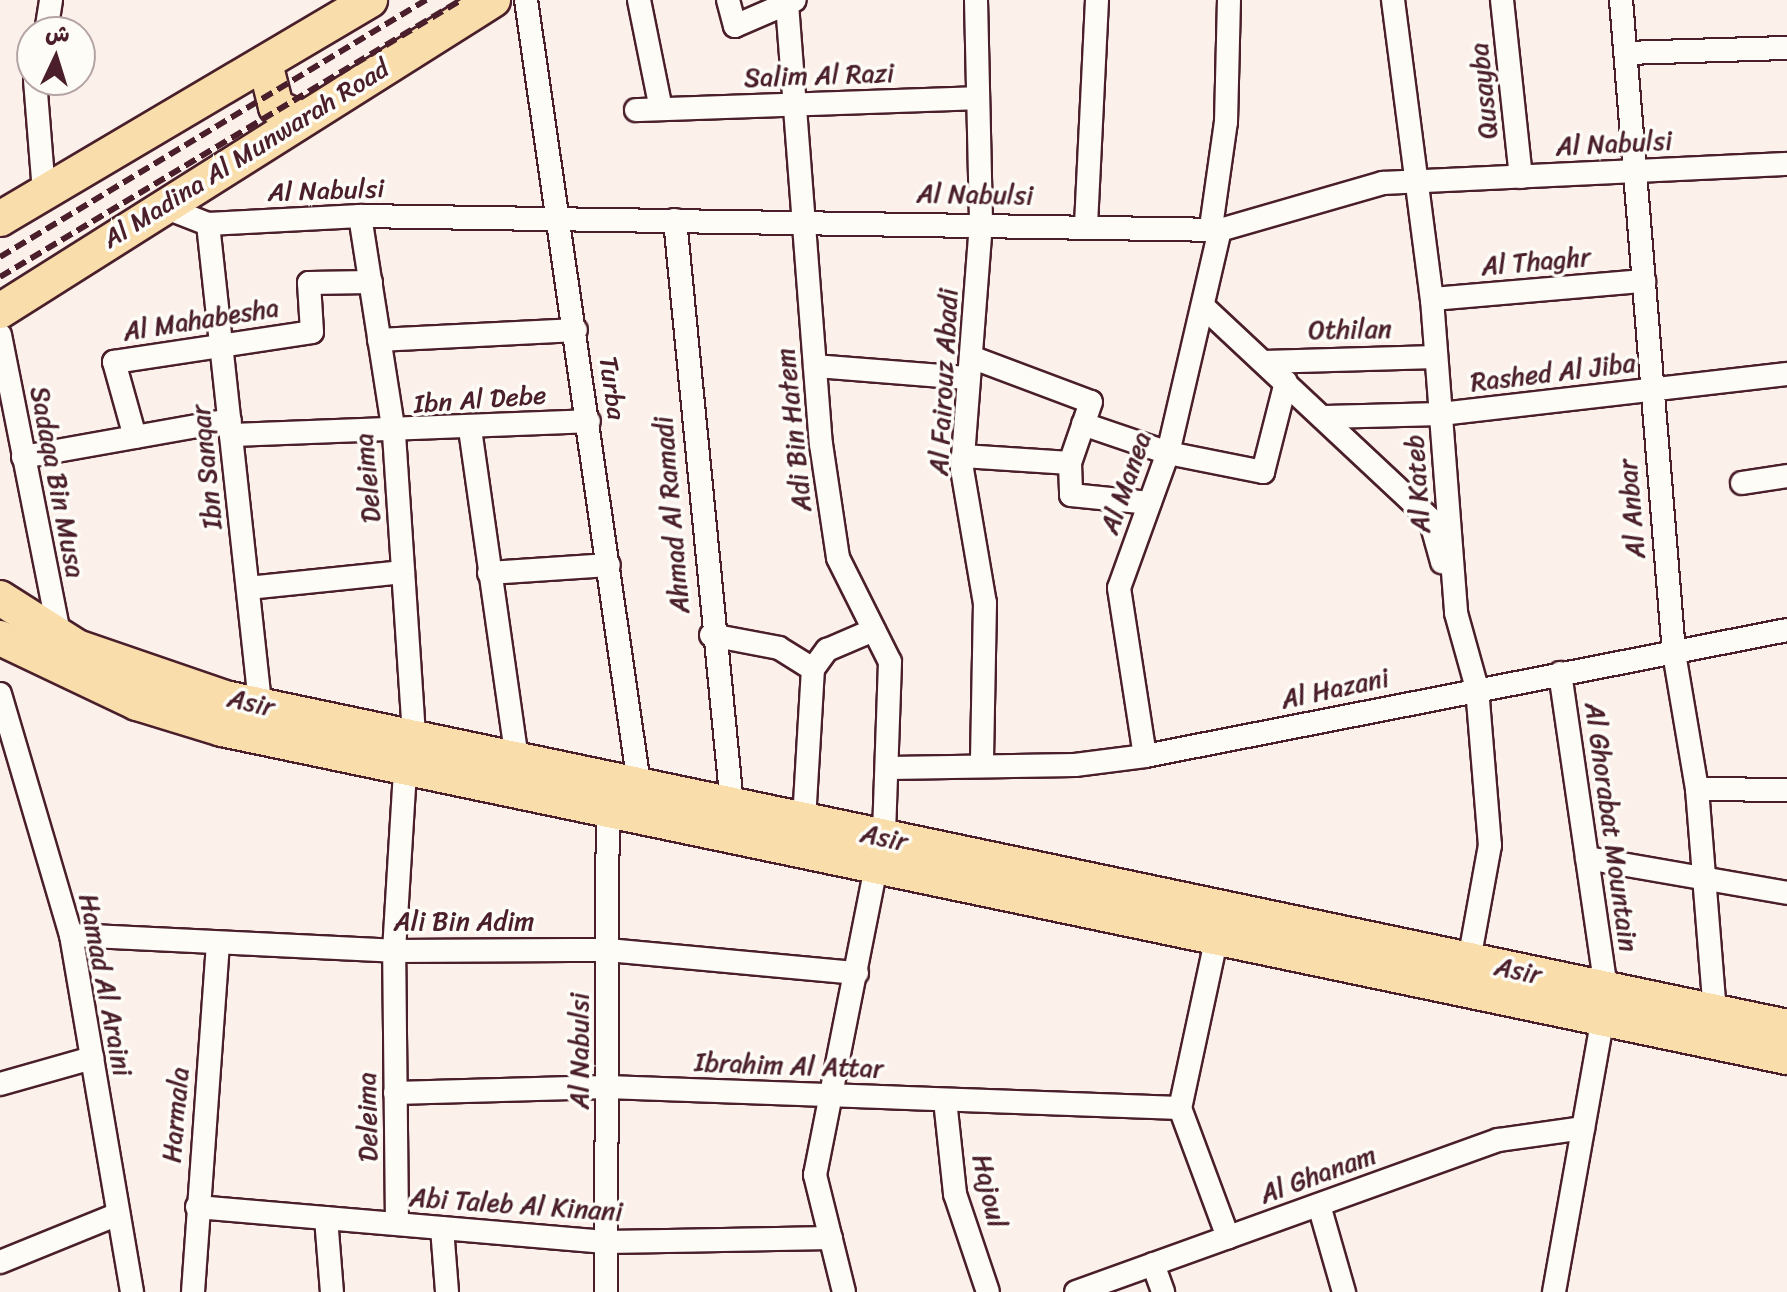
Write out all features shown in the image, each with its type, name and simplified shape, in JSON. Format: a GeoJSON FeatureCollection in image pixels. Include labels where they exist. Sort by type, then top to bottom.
{"type":"FeatureCollection","features":[{"type":"Feature","properties":{"kind":"main road"},"geometry":{"type":"LineString","coordinates":[[0,219],[370,0]]}},
{"type":"Feature","properties":{"kind":"main road","name":"Al Madina Al Munwarah Road"},"geometry":{"type":"LineString","coordinates":[[0,311],[159,205],[493,0]]}},
{"type":"Feature","properties":{"kind":"main road"},"geometry":{"type":"LineString","coordinates":[[265,63],[276,107],[302,119]]}},
{"type":"Feature","properties":{"kind":"main road","name":"Asir"},"geometry":{"type":"LineString","coordinates":[[0,598],[60,639],[139,672],[260,705],[410,754],[608,811],[880,852],[1469,961],[1787,1057]]}},
{"type":"Feature","properties":{"kind":"main road","name":"Asir"},"geometry":{"type":"LineString","coordinates":[[0,638],[137,703],[410,754],[517,758],[732,804],[804,820],[880,852],[1217,936],[1604,1003],[1715,1012],[1787,1027]]}},
{"type":"Feature","properties":{"kind":"street","name":"Turba"},"geometry":{"type":"LineString","coordinates":[[526,0],[561,218],[639,784]]}},
{"type":"Feature","properties":{"kind":"street"},"geometry":{"type":"LineString","coordinates":[[639,0],[661,109]]}},
{"type":"Feature","properties":{"kind":"street"},"geometry":{"type":"LineString","coordinates":[[728,0],[735,26],[791,2]]}},
{"type":"Feature","properties":{"kind":"street","name":"Al Fairouz Abadi"},"geometry":{"type":"LineString","coordinates":[[976,0],[981,223],[963,456],[985,603],[982,766]]}},
{"type":"Feature","properties":{"kind":"street"},"geometry":{"type":"LineString","coordinates":[[1086,225],[1097,0]]}},
{"type":"Feature","properties":{"kind":"street","name":"Al Manea"},"geometry":{"type":"LineString","coordinates":[[1145,756],[1119,588],[1168,453],[1207,310],[1226,122],[1229,0]]}},
{"type":"Feature","properties":{"kind":"street","name":"Al Kateb"},"geometry":{"type":"LineString","coordinates":[[1393,0],[1411,182],[1432,299],[1456,613],[1477,688],[1490,845],[1469,961]]}},
{"type":"Feature","properties":{"kind":"street","name":"Qusayba"},"geometry":{"type":"LineString","coordinates":[[1502,0],[1521,177]]}},
{"type":"Feature","properties":{"kind":"street","name":"Al Anbar"},"geometry":{"type":"LineString","coordinates":[[1621,0],[1638,171],[1650,390],[1674,653],[1697,789],[1715,1012]]}},
{"type":"Feature","properties":{"kind":"street","name":"Adi Bin Hatem"},"geometry":{"type":"LineString","coordinates":[[791,2],[795,105],[815,366],[838,558],[890,662],[890,768],[880,852],[834,1096],[815,1175],[844,1292]]}},
{"type":"Feature","properties":{"kind":"street"},"geometry":{"type":"LineString","coordinates":[[1626,53],[1787,48]]}},
{"type":"Feature","properties":{"kind":"street"},"geometry":{"type":"LineString","coordinates":[[36,96],[44,192]]}},
{"type":"Feature","properties":{"kind":"street","name":"Salim Al Razi"},"geometry":{"type":"LineString","coordinates":[[636,110],[978,98]]}},
{"type":"Feature","properties":{"kind":"street","name":"Al Nabulsi"},"geometry":{"type":"LineString","coordinates":[[159,205],[208,224],[360,216],[1216,228],[1411,182],[1787,164]]}},
{"type":"Feature","properties":{"kind":"street","name":"Deleima"},"geometry":{"type":"LineString","coordinates":[[360,216],[394,434],[410,754],[394,951],[397,1224]]}},
{"type":"Feature","properties":{"kind":"street","name":"Ahmad Al Ramadi"},"geometry":{"type":"LineString","coordinates":[[675,220],[711,635],[732,804]]}},
{"type":"Feature","properties":{"kind":"street","name":"Ibn Sanqar"},"geometry":{"type":"LineString","coordinates":[[208,224],[223,340],[260,705]]}},
{"type":"Feature","properties":{"kind":"street","name":"Al Thaghr"},"geometry":{"type":"LineString","coordinates":[[1432,299],[1644,281]]}},
{"type":"Feature","properties":{"kind":"street","name":"Al Mahabesha"},"geometry":{"type":"LineString","coordinates":[[135,437],[114,362],[223,340],[312,332],[309,283],[371,282]]}},
{"type":"Feature","properties":{"kind":"street"},"geometry":{"type":"LineString","coordinates":[[1207,310],[1325,417],[1430,519],[1456,613]]}},
{"type":"Feature","properties":{"kind":"street"},"geometry":{"type":"LineString","coordinates":[[379,340],[576,330]]}},
{"type":"Feature","properties":{"kind":"street","name":"Sadaqa Bin Musa"},"geometry":{"type":"LineString","coordinates":[[0,335],[60,639]]}},
{"type":"Feature","properties":{"kind":"street","name":"Othilan"},"geometry":{"type":"LineString","coordinates":[[1264,362],[1436,357]]}},
{"type":"Feature","properties":{"kind":"street"},"geometry":{"type":"LineString","coordinates":[[815,366],[970,368],[1091,402],[1070,463],[1071,495],[1150,503]]}},
{"type":"Feature","properties":{"kind":"street","name":"Rashed Al Jiba"},"geometry":{"type":"LineString","coordinates":[[1325,417],[1441,414],[1787,374]]}},
{"type":"Feature","properties":{"kind":"street"},"geometry":{"type":"LineString","coordinates":[[1083,424],[1168,453],[1263,472],[1286,382]]}},
{"type":"Feature","properties":{"kind":"street","name":"Ibn Al Debe"},"geometry":{"type":"LineString","coordinates":[[23,457],[135,437],[230,427],[394,434],[589,421]]}},
{"type":"Feature","properties":{"kind":"street"},"geometry":{"type":"LineString","coordinates":[[470,429],[517,758]]}},
{"type":"Feature","properties":{"kind":"street"},"geometry":{"type":"LineString","coordinates":[[963,456],[1070,463]]}},
{"type":"Feature","properties":{"kind":"street"},"geometry":{"type":"LineString","coordinates":[[1742,483],[1787,476]]}},
{"type":"Feature","properties":{"kind":"street"},"geometry":{"type":"LineString","coordinates":[[489,573],[609,565]]}},
{"type":"Feature","properties":{"kind":"street"},"geometry":{"type":"LineString","coordinates":[[248,588],[403,572]]}},
{"type":"Feature","properties":{"kind":"street"},"geometry":{"type":"LineString","coordinates":[[804,820],[813,669],[827,650],[874,630]]}},
{"type":"Feature","properties":{"kind":"street","name":"Al Hazani"},"geometry":{"type":"LineString","coordinates":[[890,768],[1145,756],[1477,688],[1787,630]]}},
{"type":"Feature","properties":{"kind":"street"},"geometry":{"type":"LineString","coordinates":[[711,635],[779,648],[813,669]]}},
{"type":"Feature","properties":{"kind":"street","name":"Al Ghorabat Mountain"},"geometry":{"type":"LineString","coordinates":[[1554,1292],[1604,1003],[1560,673]]}},
{"type":"Feature","properties":{"kind":"street","name":"Hamad Al Araini"},"geometry":{"type":"LineString","coordinates":[[0,694],[71,935],[132,1292]]}},
{"type":"Feature","properties":{"kind":"street"},"geometry":{"type":"LineString","coordinates":[[1697,789],[1787,790]]}},
{"type":"Feature","properties":{"kind":"street","name":"Al Nabulsi"},"geometry":{"type":"LineString","coordinates":[[606,1292],[608,811]]}},
{"type":"Feature","properties":{"kind":"street"},"geometry":{"type":"LineString","coordinates":[[1587,858],[1787,893]]}},
{"type":"Feature","properties":{"kind":"street","name":"Ali Bin Adim"},"geometry":{"type":"LineString","coordinates":[[71,935],[394,951],[608,950],[857,973]]}},
{"type":"Feature","properties":{"kind":"street"},"geometry":{"type":"LineString","coordinates":[[1217,936],[1180,1108],[1228,1237]]}},
{"type":"Feature","properties":{"kind":"street","name":"Harmala"},"geometry":{"type":"LineString","coordinates":[[193,1292],[218,943]]}},
{"type":"Feature","properties":{"kind":"street"},"geometry":{"type":"LineString","coordinates":[[0,1084],[92,1058]]}},
{"type":"Feature","properties":{"kind":"street","name":"Ibrahim Al Attar"},"geometry":{"type":"LineString","coordinates":[[395,1093],[607,1087],[1180,1108]]}},
{"type":"Feature","properties":{"kind":"street","name":"Hajoul"},"geometry":{"type":"LineString","coordinates":[[945,1100],[955,1194],[988,1292]]}},
{"type":"Feature","properties":{"kind":"street","name":"Al Ghanam"},"geometry":{"type":"LineString","coordinates":[[1076,1292],[1498,1140],[1583,1128]]}},
{"type":"Feature","properties":{"kind":"street"},"geometry":{"type":"LineString","coordinates":[[1319,1205],[1344,1292]]}},
{"type":"Feature","properties":{"kind":"street","name":"Abi Taleb Al Kinani"},"geometry":{"type":"LineString","coordinates":[[197,1207],[606,1242],[831,1238]]}},
{"type":"Feature","properties":{"kind":"street"},"geometry":{"type":"LineString","coordinates":[[0,1262],[118,1214]]}},
{"type":"Feature","properties":{"kind":"street"},"geometry":{"type":"LineString","coordinates":[[326,1218],[332,1292]]}},
{"type":"Feature","properties":{"kind":"street"},"geometry":{"type":"LineString","coordinates":[[442,1228],[447,1292]]}},
{"type":"Feature","properties":{"kind":"street"},"geometry":{"type":"LineString","coordinates":[[1153,1264],[1163,1292]]}},
{"type":"Feature","properties":{"kind":"railway"},"geometry":{"type":"LineString","coordinates":[[0,257],[426,0]]}},
{"type":"Feature","properties":{"kind":"railway"},"geometry":{"type":"LineString","coordinates":[[0,277],[461,0]]}}]}
